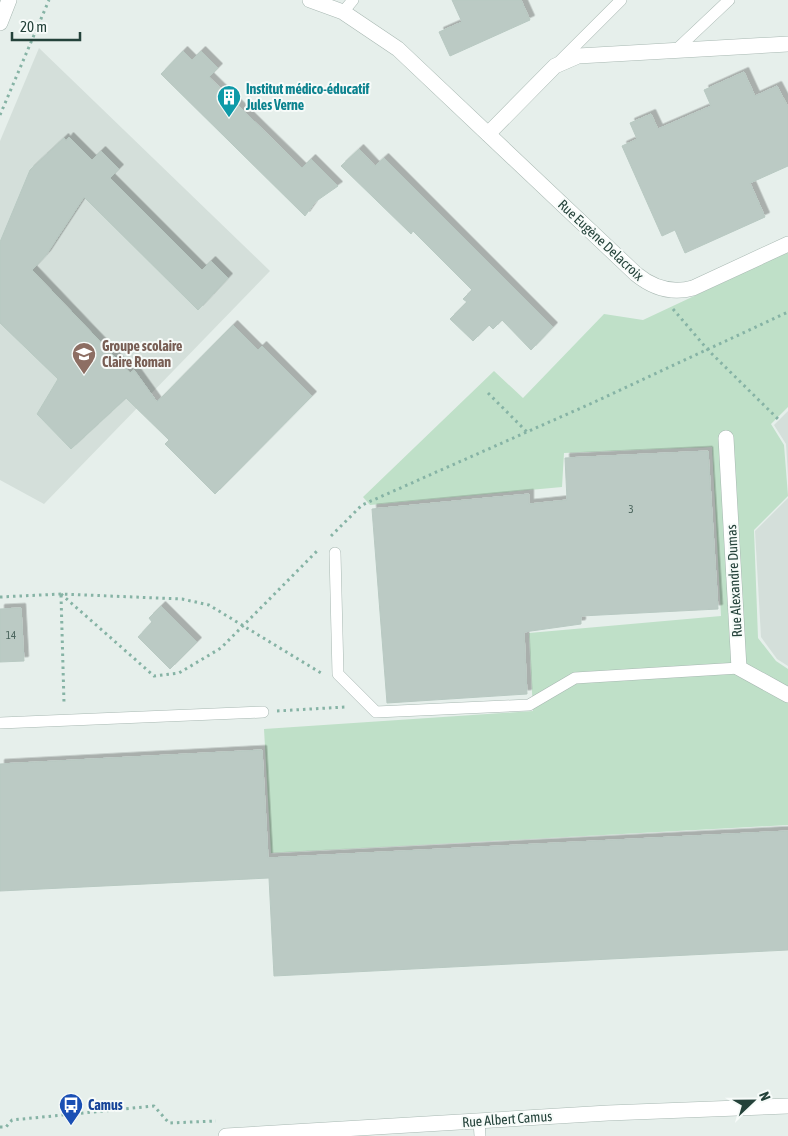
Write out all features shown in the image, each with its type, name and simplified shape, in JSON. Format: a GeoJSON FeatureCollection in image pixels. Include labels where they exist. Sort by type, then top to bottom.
{"type":"FeatureCollection","features":[{"type":"Feature","properties":{"kind":"street"},"geometry":{"type":"LineString","coordinates":[[0,22],[9,0]]}},
{"type":"Feature","properties":{"kind":"street","name":"Rue Eugène Delacroix"},"geometry":{"type":"LineString","coordinates":[[310,0],[342,12],[398,49],[636,274],[654,287],[680,292],[693,288],[788,244]]}},
{"type":"Feature","properties":{"kind":"street"},"geometry":{"type":"LineString","coordinates":[[488,134],[555,66],[578,56],[788,44]]}},
{"type":"Feature","properties":{"kind":"street","name":"Rue Alexandre Dumas"},"geometry":{"type":"LineString","coordinates":[[726,438],[740,668]]}},
{"type":"Feature","properties":{"kind":"street"},"geometry":{"type":"LineString","coordinates":[[740,668],[788,695]]}},
{"type":"Feature","properties":{"kind":"street","name":"Rue Albert Camus"},"geometry":{"type":"LineString","coordinates":[[226,1136],[480,1128],[788,1106]]}},
{"type":"Feature","properties":{"kind":"lane"},"geometry":{"type":"LineString","coordinates":[[342,12],[353,0]]}},
{"type":"Feature","properties":{"kind":"lane"},"geometry":{"type":"LineString","coordinates":[[555,66],[621,0]]}},
{"type":"Feature","properties":{"kind":"lane"},"geometry":{"type":"LineString","coordinates":[[677,49],[729,0]]}},
{"type":"Feature","properties":{"kind":"lane"},"geometry":{"type":"LineString","coordinates":[[335,553],[338,674],[376,712],[529,705],[575,678],[740,668]]}},
{"type":"Feature","properties":{"kind":"lane"},"geometry":{"type":"LineString","coordinates":[[0,723],[263,712]]}},
{"type":"Feature","properties":{"kind":"path"},"geometry":{"type":"LineString","coordinates":[[0,115],[49,0]]}},
{"type":"Feature","properties":{"kind":"path"},"geometry":{"type":"LineString","coordinates":[[667,290],[672,307],[708,350],[779,420]]}},
{"type":"Feature","properties":{"kind":"path"},"geometry":{"type":"LineString","coordinates":[[327,540],[362,505],[528,432],[788,312]]}},
{"type":"Feature","properties":{"kind":"path"},"geometry":{"type":"LineString","coordinates":[[488,393],[528,432]]}},
{"type":"Feature","properties":{"kind":"path"},"geometry":{"type":"LineString","coordinates":[[61,594],[154,676],[179,673],[221,648],[320,547]]}},
{"type":"Feature","properties":{"kind":"path"},"geometry":{"type":"LineString","coordinates":[[61,594],[65,720]]}},
{"type":"Feature","properties":{"kind":"path"},"geometry":{"type":"LineString","coordinates":[[0,597],[61,594],[182,599],[208,605],[244,625],[327,677]]}},
{"type":"Feature","properties":{"kind":"path"},"geometry":{"type":"LineString","coordinates":[[263,712],[352,706],[347,700]]}},
{"type":"Feature","properties":{"kind":"shaded area","name":"Groupe scolaire Claire Roman"},"geometry":{"type":"Polygon","coordinates":[[[39,48],[270,271],[44,504],[0,480],[0,141],[39,48]]]}},
{"type":"Feature","properties":{"kind":"shaded area"},"geometry":{"type":"Polygon","coordinates":[[[788,411],[788,476],[786,444],[774,425],[788,411]]]}},
{"type":"Feature","properties":{"kind":"shaded area"},"geometry":{"type":"Polygon","coordinates":[[[788,498],[788,666],[777,659],[761,637],[755,531],[788,498]]]}},
{"type":"Feature","properties":{"kind":"green space"},"geometry":{"type":"Polygon","coordinates":[[[788,252],[788,407],[771,424],[784,445],[788,496],[754,530],[758,638],[776,661],[788,669],[788,825],[271,853],[264,729],[533,711],[529,633],[721,616],[712,447],[564,453],[562,487],[370,505],[363,497],[494,371],[523,398],[604,314],[643,320],[788,252]]]}},
{"type":"Feature","properties":{"kind":"building"},"geometry":{"type":"Polygon","coordinates":[[[452,0],[521,0],[530,20],[450,56],[439,32],[462,22],[452,0]]]}},
{"type":"Feature","properties":{"kind":"building","name":"Institut médico-éducatif Jules Verne"},"geometry":{"type":"Polygon","coordinates":[[[183,51],[192,60],[201,51],[218,68],[209,77],[302,168],[311,159],[338,186],[315,202],[305,216],[161,74],[183,51]]]}},
{"type":"Feature","properties":{"kind":"building"},"geometry":{"type":"Polygon","coordinates":[[[744,72],[755,96],[777,86],[788,107],[788,166],[750,183],[765,217],[685,253],[675,230],[662,236],[622,146],[637,139],[630,123],[651,114],[658,129],[711,106],[704,90],[744,72]]]}},
{"type":"Feature","properties":{"kind":"building"},"geometry":{"type":"Polygon","coordinates":[[[69,137],[92,160],[101,151],[119,169],[110,178],[202,270],[211,261],[228,278],[198,310],[84,197],[46,255],[32,270],[130,373],[134,370],[157,402],[233,325],[258,350],[262,346],[312,396],[215,494],[165,444],[169,440],[126,398],[71,449],[37,414],[58,379],[0,323],[0,242],[30,170],[64,138],[66,141],[69,137]]]}},
{"type":"Feature","properties":{"kind":"building"},"geometry":{"type":"Polygon","coordinates":[[[359,149],[375,166],[384,158],[553,327],[531,350],[502,320],[493,329],[489,325],[473,341],[450,319],[467,302],[463,299],[472,290],[413,231],[411,234],[341,166],[359,149]]]}},
{"type":"Feature","properties":{"kind":"building"},"geometry":{"type":"Polygon","coordinates":[[[708,451],[718,609],[581,616],[581,624],[524,632],[527,694],[387,703],[372,509],[529,494],[529,504],[567,500],[565,458],[708,451]]]}},
{"type":"Feature","properties":{"kind":"building"},"geometry":{"type":"Polygon","coordinates":[[[161,606],[197,642],[170,669],[138,637],[152,622],[149,618],[161,606]]]}},
{"type":"Feature","properties":{"kind":"building"},"geometry":{"type":"Polygon","coordinates":[[[21,608],[24,661],[0,662],[0,609],[21,608]]]}},
{"type":"Feature","properties":{"kind":"building"},"geometry":{"type":"Polygon","coordinates":[[[262,750],[268,858],[788,831],[788,950],[274,976],[269,878],[0,891],[0,764],[262,750]]]}},
{"type":"Feature","properties":{"kind":"place","name":"Institut médico-éducatif Jules Verne"},"geometry":{"type":"Point","coordinates":[229,118]}},
{"type":"Feature","properties":{"kind":"place","name":"Groupe scolaire Claire Roman"},"geometry":{"type":"Point","coordinates":[84,375]}},
{"type":"Feature","properties":{"kind":"place","name":"Camus"},"geometry":{"type":"Point","coordinates":[71,1126]}}]}
